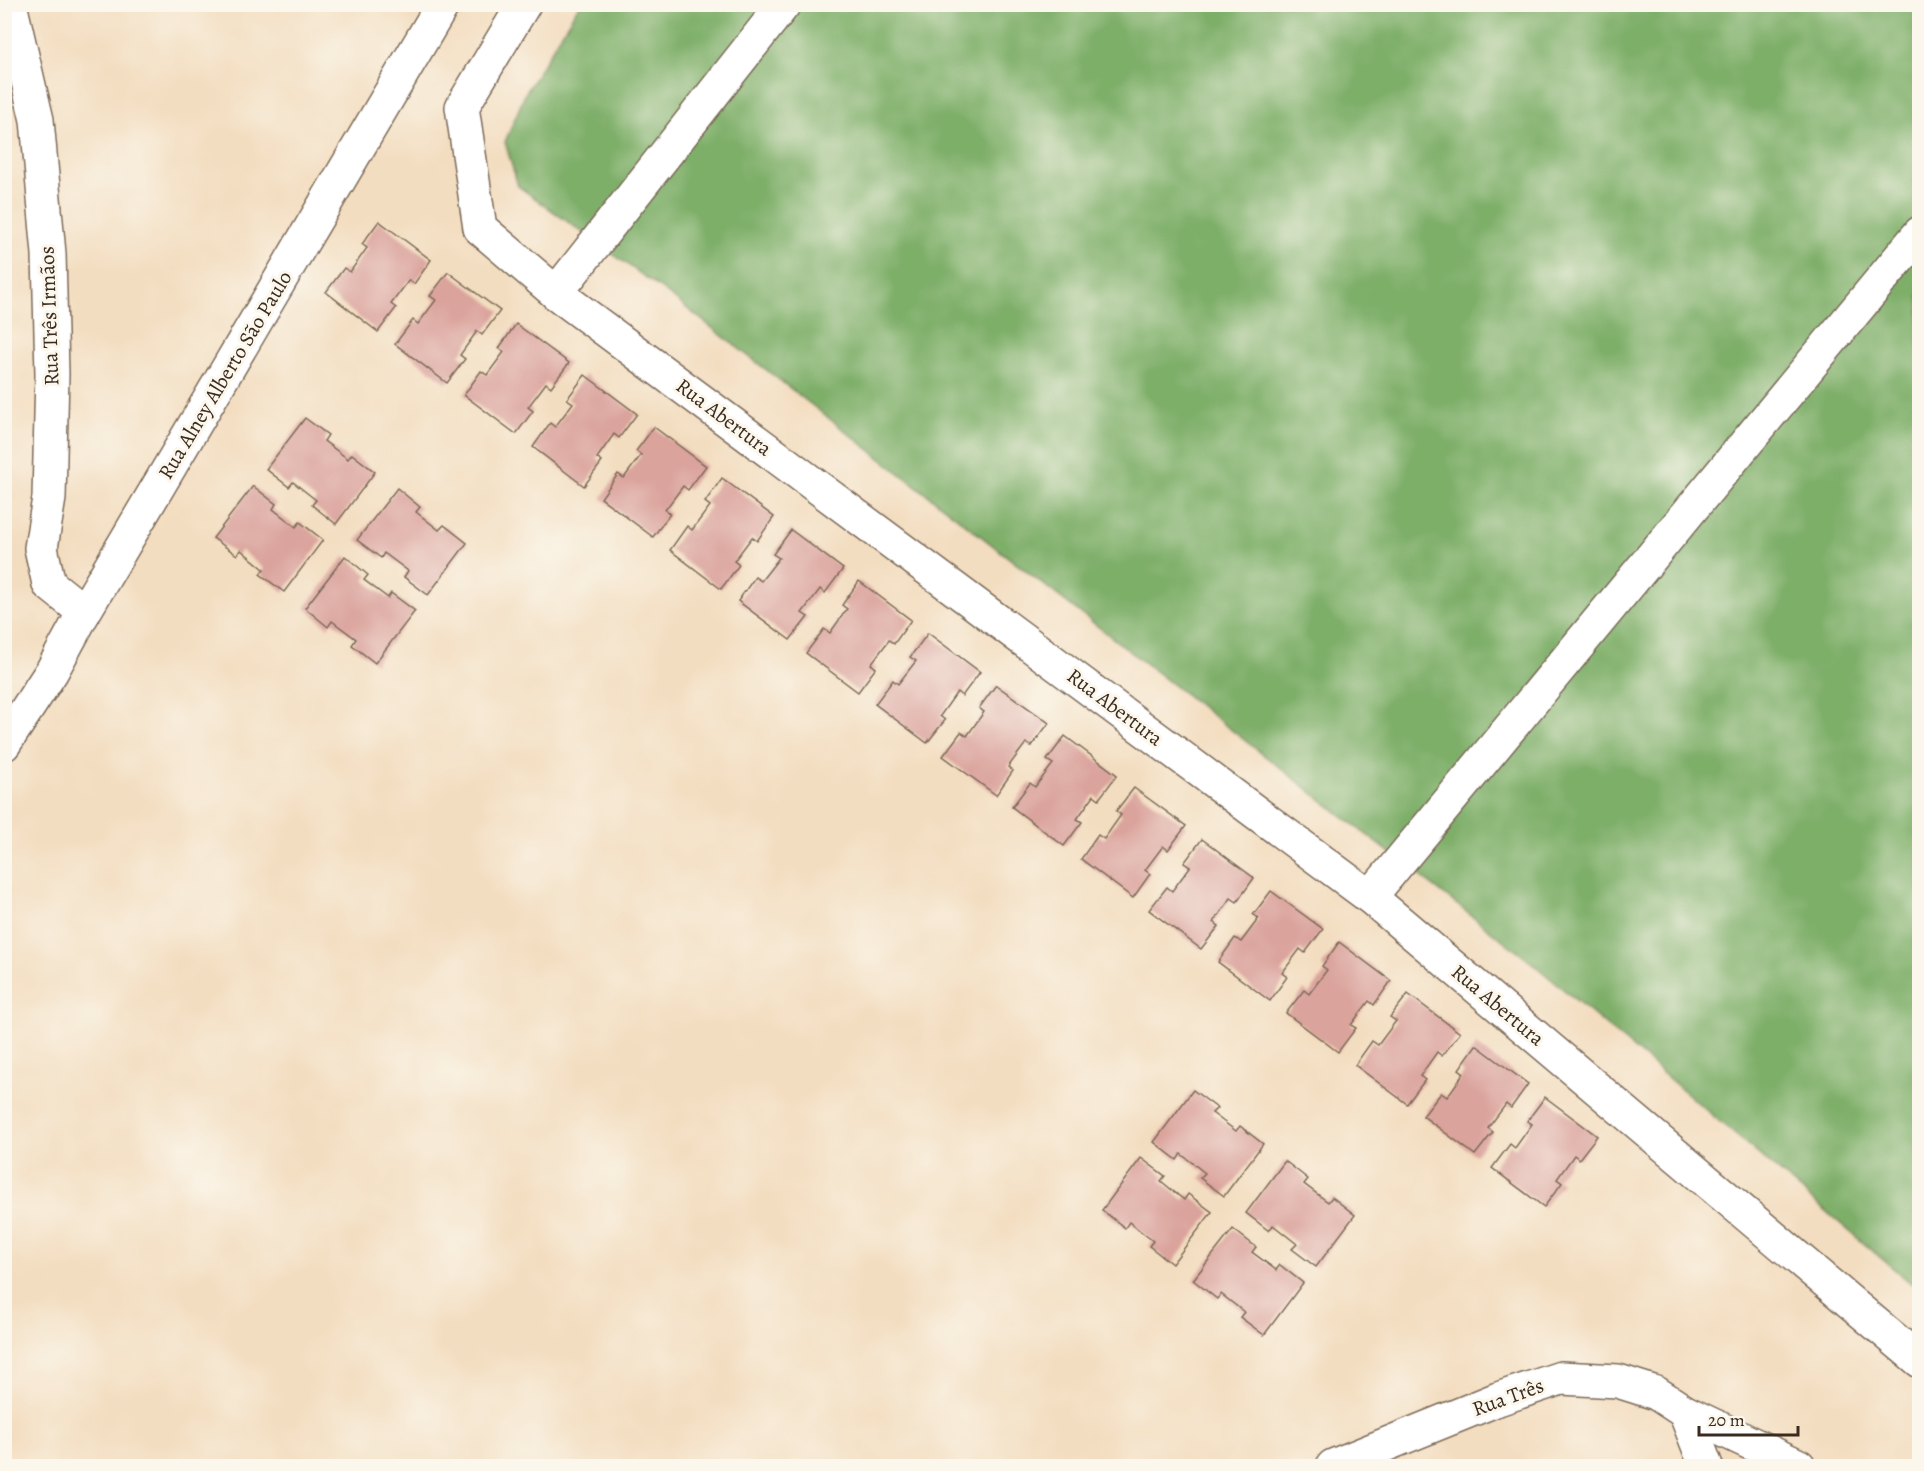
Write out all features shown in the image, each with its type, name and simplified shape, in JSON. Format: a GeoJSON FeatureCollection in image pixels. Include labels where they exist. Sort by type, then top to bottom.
{"type":"FeatureCollection","features":[{"type":"Feature","properties":{"kind":"street","name":"Rua Três Irmãos"},"geometry":{"type":"LineString","coordinates":[[10,4],[37,120],[49,254],[52,374],[49,498],[41,548],[49,584],[84,612]]}},
{"type":"Feature","properties":{"kind":"street","name":"Rua Alney Alberto São Paulo"},"geometry":{"type":"LineString","coordinates":[[4,744],[52,671],[84,612],[443,4]]}},
{"type":"Feature","properties":{"kind":"street","name":"Rua Abertura"},"geometry":{"type":"LineString","coordinates":[[524,4],[462,107],[480,228],[556,293],[1370,897],[1920,1361]]}},
{"type":"Feature","properties":{"kind":"street"},"geometry":{"type":"LineString","coordinates":[[556,293],[784,4]]}},
{"type":"Feature","properties":{"kind":"street"},"geometry":{"type":"LineString","coordinates":[[1370,897],[1920,233]]}},
{"type":"Feature","properties":{"kind":"street","name":"Rua Três"},"geometry":{"type":"LineString","coordinates":[[1334,1467],[1498,1399],[1561,1378],[1618,1381],[1656,1393],[1685,1412],[1799,1467]]}},
{"type":"Feature","properties":{"kind":"street"},"geometry":{"type":"LineString","coordinates":[[1685,1412],[1706,1467]]}},
{"type":"Feature","properties":{"kind":"green space"},"geometry":{"type":"Polygon","coordinates":[[[579,5],[1919,5],[1919,1290],[1531,962],[667,293],[518,186],[505,142],[526,92],[579,5]]]}},
{"type":"Feature","properties":{"kind":"building"},"geometry":{"type":"Polygon","coordinates":[[[379,221],[431,260],[414,284],[409,280],[391,304],[396,308],[378,332],[326,292],[344,268],[350,272],[367,248],[362,244],[379,221]]]}},
{"type":"Feature","properties":{"kind":"building"},"geometry":{"type":"Polygon","coordinates":[[[448,272],[500,311],[482,335],[477,331],[460,355],[465,359],[447,383],[395,344],[413,320],[418,324],[436,300],[430,296],[448,272]]]}},
{"type":"Feature","properties":{"kind":"building"},"geometry":{"type":"Polygon","coordinates":[[[516,324],[569,363],[551,387],[546,383],[528,407],[533,411],[516,434],[464,395],[481,371],[487,375],[504,352],[499,348],[516,324]]]}},
{"type":"Feature","properties":{"kind":"building"},"geometry":{"type":"Polygon","coordinates":[[[585,375],[637,414],[619,438],[614,434],[597,458],[602,462],[584,486],[533,447],[550,423],[555,427],[573,403],[567,399],[585,375]]]}},
{"type":"Feature","properties":{"kind":"building"},"geometry":{"type":"Polygon","coordinates":[[[305,418],[328,435],[324,441],[348,459],[352,454],[375,472],[336,524],[312,505],[316,500],[293,482],[289,487],[266,469],[305,418]]]}},
{"type":"Feature","properties":{"kind":"building"},"geometry":{"type":"Polygon","coordinates":[[[654,427],[706,466],[688,490],[683,486],[665,510],[670,514],[653,537],[601,498],[618,474],[624,478],[641,455],[636,451],[654,427]]]}},
{"type":"Feature","properties":{"kind":"building"},"geometry":{"type":"Polygon","coordinates":[[[722,478],[774,517],[757,541],[752,537],[734,561],[739,565],[721,589],[670,550],[687,526],[692,530],[710,506],[705,502],[722,478]]]}},
{"type":"Feature","properties":{"kind":"building"},"geometry":{"type":"Polygon","coordinates":[[[253,486],[276,504],[273,509],[296,527],[300,522],[323,540],[284,592],[260,574],[264,569],[241,550],[237,555],[213,538],[253,486]]]}},
{"type":"Feature","properties":{"kind":"building"},"geometry":{"type":"Polygon","coordinates":[[[397,488],[420,507],[416,512],[439,530],[444,525],[467,543],[428,595],[404,577],[408,571],[384,553],[381,558],[357,540],[397,488]]]}},
{"type":"Feature","properties":{"kind":"building"},"geometry":{"type":"Polygon","coordinates":[[[791,530],[843,569],[825,593],[820,589],[802,613],[808,617],[790,640],[738,601],[755,577],[761,581],[779,558],[773,554],[791,530]]]}},
{"type":"Feature","properties":{"kind":"building"},"geometry":{"type":"Polygon","coordinates":[[[345,556],[368,575],[364,580],[388,598],[391,593],[415,611],[375,663],[352,645],[356,639],[332,621],[328,627],[305,608],[345,556]]]}},
{"type":"Feature","properties":{"kind":"building"},"geometry":{"type":"Polygon","coordinates":[[[859,581],[911,620],[894,644],[889,640],[871,664],[876,668],[858,692],[806,653],[824,629],[830,633],[847,609],[842,605],[859,581]]]}},
{"type":"Feature","properties":{"kind":"building"},"geometry":{"type":"Polygon","coordinates":[[[928,633],[980,672],[962,696],[957,692],[940,716],[945,720],[927,743],[875,704],[893,680],[898,684],[916,661],[910,657],[928,633]]]}},
{"type":"Feature","properties":{"kind":"building"},"geometry":{"type":"Polygon","coordinates":[[[996,685],[1049,723],[1031,747],[1026,743],[1008,767],[1013,771],[996,795],[943,756],[961,732],[967,736],[984,712],[979,708],[996,685]]]}},
{"type":"Feature","properties":{"kind":"building"},"geometry":{"type":"Polygon","coordinates":[[[1065,736],[1117,775],[1099,799],[1094,795],[1077,819],[1082,822],[1064,846],[1012,807],[1030,783],[1035,787],[1053,764],[1047,760],[1065,736]]]}},
{"type":"Feature","properties":{"kind":"building"},"geometry":{"type":"Polygon","coordinates":[[[1134,788],[1186,826],[1168,850],[1163,846],[1145,870],[1150,874],[1133,898],[1081,859],[1098,835],[1104,839],[1121,815],[1116,811],[1134,788]]]}},
{"type":"Feature","properties":{"kind":"building"},"geometry":{"type":"Polygon","coordinates":[[[1202,839],[1254,878],[1237,902],[1231,898],[1214,922],[1219,926],[1201,949],[1149,910],[1167,887],[1172,891],[1190,867],[1184,863],[1202,839]]]}},
{"type":"Feature","properties":{"kind":"building"},"geometry":{"type":"Polygon","coordinates":[[[1271,891],[1323,929],[1305,953],[1300,949],[1282,973],[1287,977],[1270,1001],[1218,962],[1235,938],[1241,942],[1259,918],[1253,915],[1271,891]]]}},
{"type":"Feature","properties":{"kind":"building"},"geometry":{"type":"Polygon","coordinates":[[[1339,942],[1391,981],[1374,1005],[1369,1001],[1351,1025],[1356,1028],[1338,1052],[1286,1013],[1304,990],[1309,994],[1327,970],[1322,966],[1339,942]]]}},
{"type":"Feature","properties":{"kind":"building"},"geometry":{"type":"Polygon","coordinates":[[[1408,994],[1460,1033],[1442,1056],[1437,1052],[1420,1076],[1425,1080],[1407,1104],[1355,1065],[1372,1041],[1378,1045],[1396,1021],[1390,1017],[1408,994]]]}},
{"type":"Feature","properties":{"kind":"building"},"geometry":{"type":"Polygon","coordinates":[[[1476,1045],[1528,1084],[1511,1108],[1506,1104],[1488,1128],[1493,1132],[1475,1155],[1423,1116],[1441,1093],[1447,1097],[1464,1073],[1459,1069],[1476,1045]]]}},
{"type":"Feature","properties":{"kind":"building"},"geometry":{"type":"Polygon","coordinates":[[[1193,1090],[1217,1108],[1212,1113],[1236,1131],[1240,1126],[1263,1144],[1224,1196],[1200,1178],[1205,1173],[1181,1154],[1177,1160],[1154,1142],[1193,1090]]]}},
{"type":"Feature","properties":{"kind":"building"},"geometry":{"type":"Polygon","coordinates":[[[1545,1097],[1597,1136],[1579,1159],[1574,1155],[1557,1179],[1562,1183],[1544,1207],[1492,1168],[1510,1144],[1515,1148],[1532,1124],[1527,1121],[1545,1097]]]}},
{"type":"Feature","properties":{"kind":"building"},"geometry":{"type":"Polygon","coordinates":[[[1141,1158],[1165,1176],[1161,1181],[1184,1200],[1188,1194],[1212,1212],[1172,1264],[1149,1246],[1153,1241],[1129,1222],[1125,1228],[1102,1210],[1141,1158]]]}},
{"type":"Feature","properties":{"kind":"building"},"geometry":{"type":"Polygon","coordinates":[[[1285,1161],[1308,1179],[1304,1184],[1328,1202],[1332,1197],[1355,1215],[1316,1267],[1292,1249],[1297,1244],[1273,1225],[1269,1231],[1246,1213],[1285,1161]]]}},
{"type":"Feature","properties":{"kind":"building"},"geometry":{"type":"Polygon","coordinates":[[[1233,1229],[1256,1247],[1252,1252],[1276,1270],[1280,1265],[1303,1283],[1264,1335],[1240,1317],[1244,1312],[1221,1294],[1217,1299],[1193,1280],[1233,1229]]]}}]}
